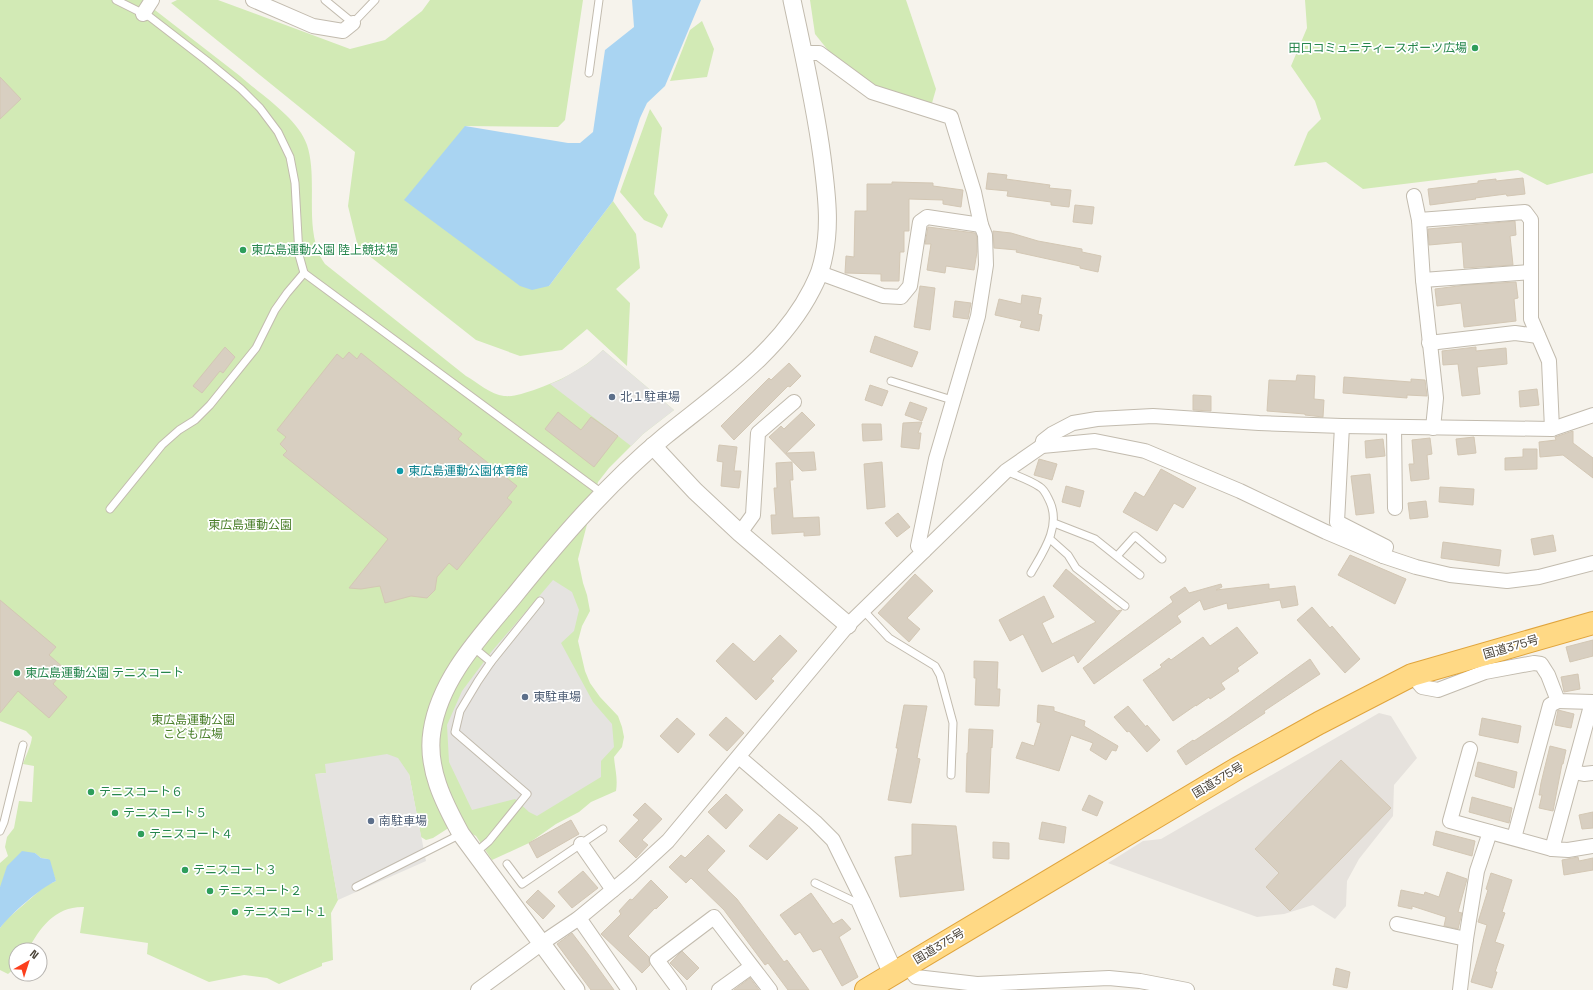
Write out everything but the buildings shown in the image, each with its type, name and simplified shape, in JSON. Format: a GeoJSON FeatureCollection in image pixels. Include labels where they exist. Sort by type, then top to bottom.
{"type":"FeatureCollection","features":[{"type":"Feature","properties":{"kind":"highway","name":"国道375号"},"geometry":{"type":"LineString","coordinates":[[866,990],[1238,768],[1319,723],[1412,675],[1593,623]]}},
{"type":"Feature","properties":{"kind":"street"},"geometry":{"type":"LineString","coordinates":[[143,14],[152,0]]}},
{"type":"Feature","properties":{"kind":"street"},"geometry":{"type":"LineString","coordinates":[[253,0],[314,26],[343,31],[353,23]]}},
{"type":"Feature","properties":{"kind":"street"},"geometry":{"type":"LineString","coordinates":[[576,990],[475,853],[453,818],[434,773],[431,752],[432,731],[438,707],[451,679],[473,647],[534,570],[602,493],[653,446],[745,371],[769,348],[791,324],[820,273],[828,230],[827,203],[816,111],[792,0]]}},
{"type":"Feature","properties":{"kind":"street"},"geometry":{"type":"LineString","coordinates":[[804,53],[820,53],[872,92],[952,117],[985,235],[986,265],[978,316],[952,400],[936,459],[918,546],[924,551]]}},
{"type":"Feature","properties":{"kind":"street"},"geometry":{"type":"LineString","coordinates":[[1414,196],[1419,220],[1429,343],[1436,398],[1433,428]]}},
{"type":"Feature","properties":{"kind":"street"},"geometry":{"type":"LineString","coordinates":[[1419,220],[1525,212],[1531,220],[1530,319],[1550,361],[1552,429]]}},
{"type":"Feature","properties":{"kind":"street"},"geometry":{"type":"LineString","coordinates":[[820,273],[883,296],[901,297],[910,286],[920,222],[927,217],[981,225]]}},
{"type":"Feature","properties":{"kind":"street"},"geometry":{"type":"LineString","coordinates":[[1423,280],[1531,272]]}},
{"type":"Feature","properties":{"kind":"street"},"geometry":{"type":"LineString","coordinates":[[1429,343],[1515,333],[1538,336]]}},
{"type":"Feature","properties":{"kind":"street"},"geometry":{"type":"LineString","coordinates":[[740,533],[753,516],[758,433],[794,402]]}},
{"type":"Feature","properties":{"kind":"street"},"geometry":{"type":"LineString","coordinates":[[1042,446],[1043,441],[1052,434],[1074,423],[1098,419],[1153,416],[1258,423],[1342,426],[1552,429],[1593,415]]}},
{"type":"Feature","properties":{"kind":"street"},"geometry":{"type":"LineString","coordinates":[[1342,426],[1337,522],[1386,547],[1383,556]]}},
{"type":"Feature","properties":{"kind":"street"},"geometry":{"type":"LineString","coordinates":[[1394,427],[1395,508]]}},
{"type":"Feature","properties":{"kind":"street"},"geometry":{"type":"LineString","coordinates":[[478,990],[578,918],[613,890],[668,841],[848,625],[1006,471],[1042,446],[1095,441],[1144,451],[1240,491],[1326,532],[1383,556],[1416,567],[1450,575],[1507,581],[1539,577],[1593,563]]}},
{"type":"Feature","properties":{"kind":"street"},"geometry":{"type":"LineString","coordinates":[[653,446],[695,490],[740,533],[848,625]]}},
{"type":"Feature","properties":{"kind":"street"},"geometry":{"type":"LineString","coordinates":[[1412,675],[1422,687],[1438,690],[1485,672],[1534,663],[1541,664],[1548,674],[1558,701]]}},
{"type":"Feature","properties":{"kind":"street"},"geometry":{"type":"LineString","coordinates":[[1514,838],[1550,705],[1558,701],[1592,702],[1552,849]]}},
{"type":"Feature","properties":{"kind":"street"},"geometry":{"type":"LineString","coordinates":[[1470,749],[1450,821],[1552,849],[1568,850],[1593,846]]}},
{"type":"Feature","properties":{"kind":"street"},"geometry":{"type":"LineString","coordinates":[[739,757],[815,822],[833,840],[897,972],[916,977],[977,984],[1109,978],[1140,981],[1188,990]]}},
{"type":"Feature","properties":{"kind":"street"},"geometry":{"type":"LineString","coordinates":[[1574,772],[1584,774],[1593,773]]}},
{"type":"Feature","properties":{"kind":"street"},"geometry":{"type":"LineString","coordinates":[[1460,990],[1466,939],[1478,871],[1490,832]]}},
{"type":"Feature","properties":{"kind":"street"},"geometry":{"type":"LineString","coordinates":[[581,844],[613,890]]}},
{"type":"Feature","properties":{"kind":"street"},"geometry":{"type":"LineString","coordinates":[[673,988],[657,960],[714,917],[770,990]]}},
{"type":"Feature","properties":{"kind":"street"},"geometry":{"type":"LineString","coordinates":[[578,918],[629,990]]}},
{"type":"Feature","properties":{"kind":"street"},"geometry":{"type":"LineString","coordinates":[[1397,924],[1466,939]]}},
{"type":"Feature","properties":{"kind":"street"},"geometry":{"type":"LineString","coordinates":[[719,990],[751,967]]}},
{"type":"Feature","properties":{"kind":"lane"},"geometry":{"type":"LineString","coordinates":[[116,0],[143,14],[172,33],[241,89],[260,108],[278,132],[290,158],[295,183],[299,255],[304,272],[602,493]]}},
{"type":"Feature","properties":{"kind":"lane"},"geometry":{"type":"LineString","coordinates":[[325,0],[353,23],[360,18],[375,0]]}},
{"type":"Feature","properties":{"kind":"lane"},"geometry":{"type":"LineString","coordinates":[[589,72],[599,0]]}},
{"type":"Feature","properties":{"kind":"lane"},"geometry":{"type":"LineString","coordinates":[[110,509],[162,445],[179,430],[195,420],[210,405],[256,348],[274,310],[304,272]]}},
{"type":"Feature","properties":{"kind":"lane"},"geometry":{"type":"LineString","coordinates":[[891,381],[952,400]]}},
{"type":"Feature","properties":{"kind":"lane"},"geometry":{"type":"LineString","coordinates":[[1006,471],[1040,486],[1046,492],[1052,506],[1054,523],[1050,540],[1031,573]]}},
{"type":"Feature","properties":{"kind":"lane"},"geometry":{"type":"LineString","coordinates":[[1054,523],[1096,539],[1140,575]]}},
{"type":"Feature","properties":{"kind":"lane"},"geometry":{"type":"LineString","coordinates":[[1117,556],[1134,536],[1162,559]]}},
{"type":"Feature","properties":{"kind":"lane"},"geometry":{"type":"LineString","coordinates":[[1050,540],[1068,555],[1076,568],[1125,606]]}},
{"type":"Feature","properties":{"kind":"lane"},"geometry":{"type":"LineString","coordinates":[[475,853],[489,841],[527,794],[455,732],[460,711],[491,662],[540,601]]}},
{"type":"Feature","properties":{"kind":"lane"},"geometry":{"type":"LineString","coordinates":[[863,610],[889,638],[935,666],[940,674],[953,723],[952,775]]}},
{"type":"Feature","properties":{"kind":"lane"},"geometry":{"type":"LineString","coordinates":[[473,647],[491,662]]}},
{"type":"Feature","properties":{"kind":"lane"},"geometry":{"type":"LineString","coordinates":[[0,831],[4,822],[23,745]]}},
{"type":"Feature","properties":{"kind":"lane"},"geometry":{"type":"LineString","coordinates":[[507,864],[522,884],[603,829]]}},
{"type":"Feature","properties":{"kind":"lane"},"geometry":{"type":"LineString","coordinates":[[356,887],[462,834]]}},
{"type":"Feature","properties":{"kind":"lane"},"geometry":{"type":"LineString","coordinates":[[815,883],[855,902],[897,972]]}},
{"type":"Feature","properties":{"kind":"shaded area","name":"北１駐車場"},"geometry":{"type":"Polygon","coordinates":[[[603,350],[674,410],[643,434],[631,446],[550,384],[560,380],[587,364],[603,350]]]}},
{"type":"Feature","properties":{"kind":"shaded area","name":"東駐車場"},"geometry":{"type":"Polygon","coordinates":[[[553,580],[572,592],[579,610],[574,631],[561,643],[593,702],[612,724],[614,747],[601,761],[601,777],[537,816],[529,812],[515,799],[472,810],[449,762],[447,725],[462,691],[492,651],[553,580]]]}},
{"type":"Feature","properties":{"kind":"shaded area"},"geometry":{"type":"Polygon","coordinates":[[[1379,713],[1391,716],[1417,758],[1394,785],[1393,816],[1359,859],[1347,881],[1346,906],[1335,919],[1313,905],[1284,914],[1257,917],[1108,863],[1143,841],[1161,839],[1379,713]]]}},
{"type":"Feature","properties":{"kind":"shaded area","name":"南駐車場"},"geometry":{"type":"Polygon","coordinates":[[[387,754],[398,758],[409,774],[426,861],[338,900],[315,774],[326,773],[325,764],[387,754]]]}},
{"type":"Feature","properties":{"kind":"green space","name":"東広島運動公園"},"geometry":{"type":"Polygon","coordinates":[[[0,0],[142,0],[240,76],[287,116],[296,126],[307,145],[312,174],[312,222],[314,237],[318,251],[325,264],[466,376],[484,388],[504,396],[516,395],[534,390],[553,383],[579,369],[603,350],[674,410],[643,434],[609,468],[598,482],[578,559],[590,611],[582,626],[578,641],[585,671],[590,683],[600,697],[618,716],[624,737],[622,747],[614,757],[617,778],[616,791],[591,802],[579,812],[556,824],[529,843],[492,860],[476,836],[470,833],[461,820],[433,838],[426,840],[421,837],[409,774],[316,774],[338,900],[331,913],[333,960],[322,963],[322,966],[279,984],[267,978],[244,975],[209,982],[147,954],[148,943],[80,933],[84,907],[65,910],[57,914],[38,933],[33,942],[8,942],[8,974],[0,970],[0,928],[6,920],[45,886],[56,881],[48,859],[41,858],[35,853],[0,887],[0,863],[8,856],[5,847],[7,837],[14,828],[19,801],[32,802],[34,766],[23,764],[30,747],[32,737],[26,731],[0,721],[0,0]]]}},
{"type":"Feature","properties":{"kind":"green space"},"geometry":{"type":"Polygon","coordinates":[[[177,0],[218,0],[350,49],[385,40],[422,11],[430,0],[583,0],[565,120],[558,127],[465,126],[549,286],[613,201],[636,234],[640,268],[616,289],[630,303],[627,366],[587,329],[562,350],[520,356],[476,340],[358,247],[348,206],[355,152],[171,3],[177,0]]]}},
{"type":"Feature","properties":{"kind":"green space"},"geometry":{"type":"Polygon","coordinates":[[[810,0],[906,0],[936,89],[932,103],[869,87],[839,64],[815,34],[810,0]]]}},
{"type":"Feature","properties":{"kind":"green space"},"geometry":{"type":"Polygon","coordinates":[[[1305,0],[1593,0],[1593,173],[1547,185],[1518,170],[1363,189],[1326,162],[1294,166],[1308,132],[1321,119],[1315,101],[1291,66],[1307,28],[1305,0]]]}},
{"type":"Feature","properties":{"kind":"green space"},"geometry":{"type":"Polygon","coordinates":[[[702,21],[714,49],[707,77],[670,81],[690,30],[702,21]]]}},
{"type":"Feature","properties":{"kind":"green space"},"geometry":{"type":"Polygon","coordinates":[[[650,109],[662,128],[654,194],[668,215],[662,228],[644,220],[620,192],[650,109]]]}},
{"type":"Feature","properties":{"kind":"water"},"geometry":{"type":"Polygon","coordinates":[[[632,0],[701,0],[665,86],[647,103],[640,118],[613,201],[549,286],[532,290],[520,286],[404,200],[465,126],[568,143],[580,143],[593,132],[605,50],[634,27],[632,0]]]}},
{"type":"Feature","properties":{"kind":"water"},"geometry":{"type":"Polygon","coordinates":[[[22,851],[35,853],[41,858],[50,860],[56,881],[49,884],[26,902],[0,928],[0,887],[7,866],[22,851]]]}},
{"type":"Feature","properties":{"kind":"place","name":"田口コミュニティースポーツ広場"},"geometry":{"type":"Point","coordinates":[1475,48]}},
{"type":"Feature","properties":{"kind":"place","name":"東広島運動公園 陸上競技場"},"geometry":{"type":"Point","coordinates":[243,250]}},
{"type":"Feature","properties":{"kind":"place","name":"北１駐車場"},"geometry":{"type":"Point","coordinates":[612,397]}},
{"type":"Feature","properties":{"kind":"place","name":"東広島運動公園体育館"},"geometry":{"type":"Point","coordinates":[400,471]}},
{"type":"Feature","properties":{"kind":"place","name":"東広島運動公園 テニスコート"},"geometry":{"type":"Point","coordinates":[17,673]}},
{"type":"Feature","properties":{"kind":"place","name":"東駐車場"},"geometry":{"type":"Point","coordinates":[525,697]}},
{"type":"Feature","properties":{"kind":"place","name":"テニスコート６"},"geometry":{"type":"Point","coordinates":[91,792]}},
{"type":"Feature","properties":{"kind":"place","name":"テニスコート５"},"geometry":{"type":"Point","coordinates":[115,813]}},
{"type":"Feature","properties":{"kind":"place","name":"南駐車場"},"geometry":{"type":"Point","coordinates":[371,821]}},
{"type":"Feature","properties":{"kind":"place","name":"テニスコート４"},"geometry":{"type":"Point","coordinates":[141,834]}},
{"type":"Feature","properties":{"kind":"place","name":"テニスコート３"},"geometry":{"type":"Point","coordinates":[185,870]}},
{"type":"Feature","properties":{"kind":"place","name":"テニスコート２"},"geometry":{"type":"Point","coordinates":[210,891]}},
{"type":"Feature","properties":{"kind":"place","name":"テニスコート１"},"geometry":{"type":"Point","coordinates":[235,912]}},
{"type":"Feature","properties":{"kind":"park label","name":"東広島運動公園 こども広場"},"geometry":{"type":"Point","coordinates":[193,727]}}]}
